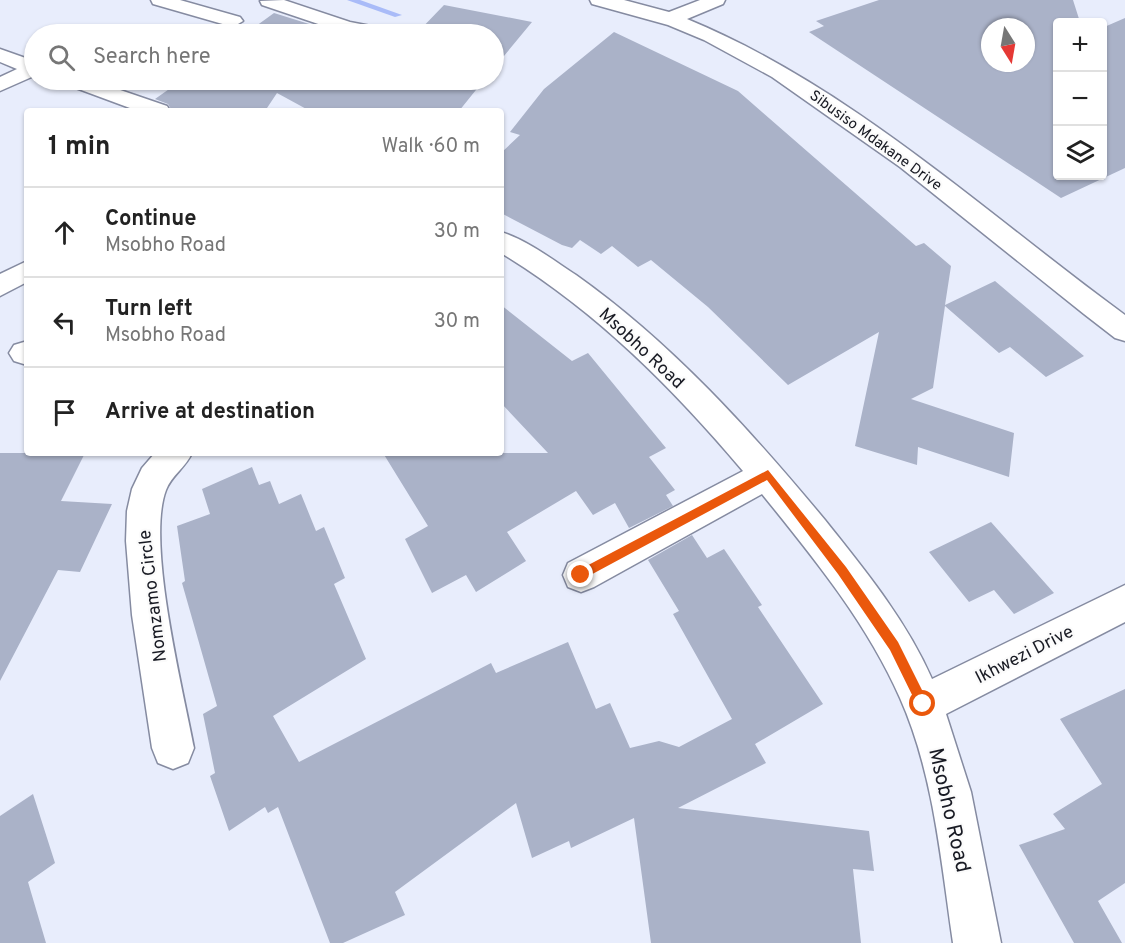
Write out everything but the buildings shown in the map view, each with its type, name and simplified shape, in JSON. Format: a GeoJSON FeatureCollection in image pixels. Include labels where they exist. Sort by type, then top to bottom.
{"type":"FeatureCollection","features":[{"type":"Feature","properties":{"kind":"street"},"geometry":{"type":"LineString","coordinates":[[160,0],[233,21]]}},
{"type":"Feature","properties":{"kind":"street"},"geometry":{"type":"LineString","coordinates":[[228,24],[269,0],[337,24]]}},
{"type":"Feature","properties":{"kind":"street","name":"Sibusiso Mdakane Drive"},"geometry":{"type":"LineString","coordinates":[[599,0],[672,18],[754,57],[828,104],[918,169],[1125,330]]}},
{"type":"Feature","properties":{"kind":"street"},"geometry":{"type":"LineString","coordinates":[[672,18],[716,0]]}},
{"type":"Feature","properties":{"kind":"street"},"geometry":{"type":"LineString","coordinates":[[0,55],[24,64]]}},
{"type":"Feature","properties":{"kind":"street"},"geometry":{"type":"LineString","coordinates":[[0,85],[24,73]]}},
{"type":"Feature","properties":{"kind":"street"},"geometry":{"type":"LineString","coordinates":[[104,90],[152,108]]}},
{"type":"Feature","properties":{"kind":"street"},"geometry":{"type":"LineString","coordinates":[[117,94],[124,90]]}},
{"type":"Feature","properties":{"kind":"street","name":"Msobho Road"},"geometry":{"type":"LineString","coordinates":[[504,243],[575,287],[678,380],[768,474],[842,570],[894,646],[923,704],[942,766],[977,943]]}},
{"type":"Feature","properties":{"kind":"street"},"geometry":{"type":"LineString","coordinates":[[0,286],[24,272]]}},
{"type":"Feature","properties":{"kind":"street","name":"Nomzamo Circle"},"geometry":{"type":"LineString","coordinates":[[173,456],[158,472],[148,491],[143,519],[147,580],[173,748]]}},
{"type":"Feature","properties":{"kind":"street"},"geometry":{"type":"LineString","coordinates":[[581,575],[768,474]]}},
{"type":"Feature","properties":{"kind":"street","name":"Ikhwezi Drive"},"geometry":{"type":"LineString","coordinates":[[923,704],[1125,603]]}},
{"type":"Feature","properties":{"kind":"waterway"},"geometry":{"type":"LineString","coordinates":[[351,0],[398,15]]}},
{"type":"Feature","properties":{"kind":"route"},"geometry":{"type":"LineString","coordinates":[[581,575],[768,474],[842,570],[894,646],[923,704]]}}]}
